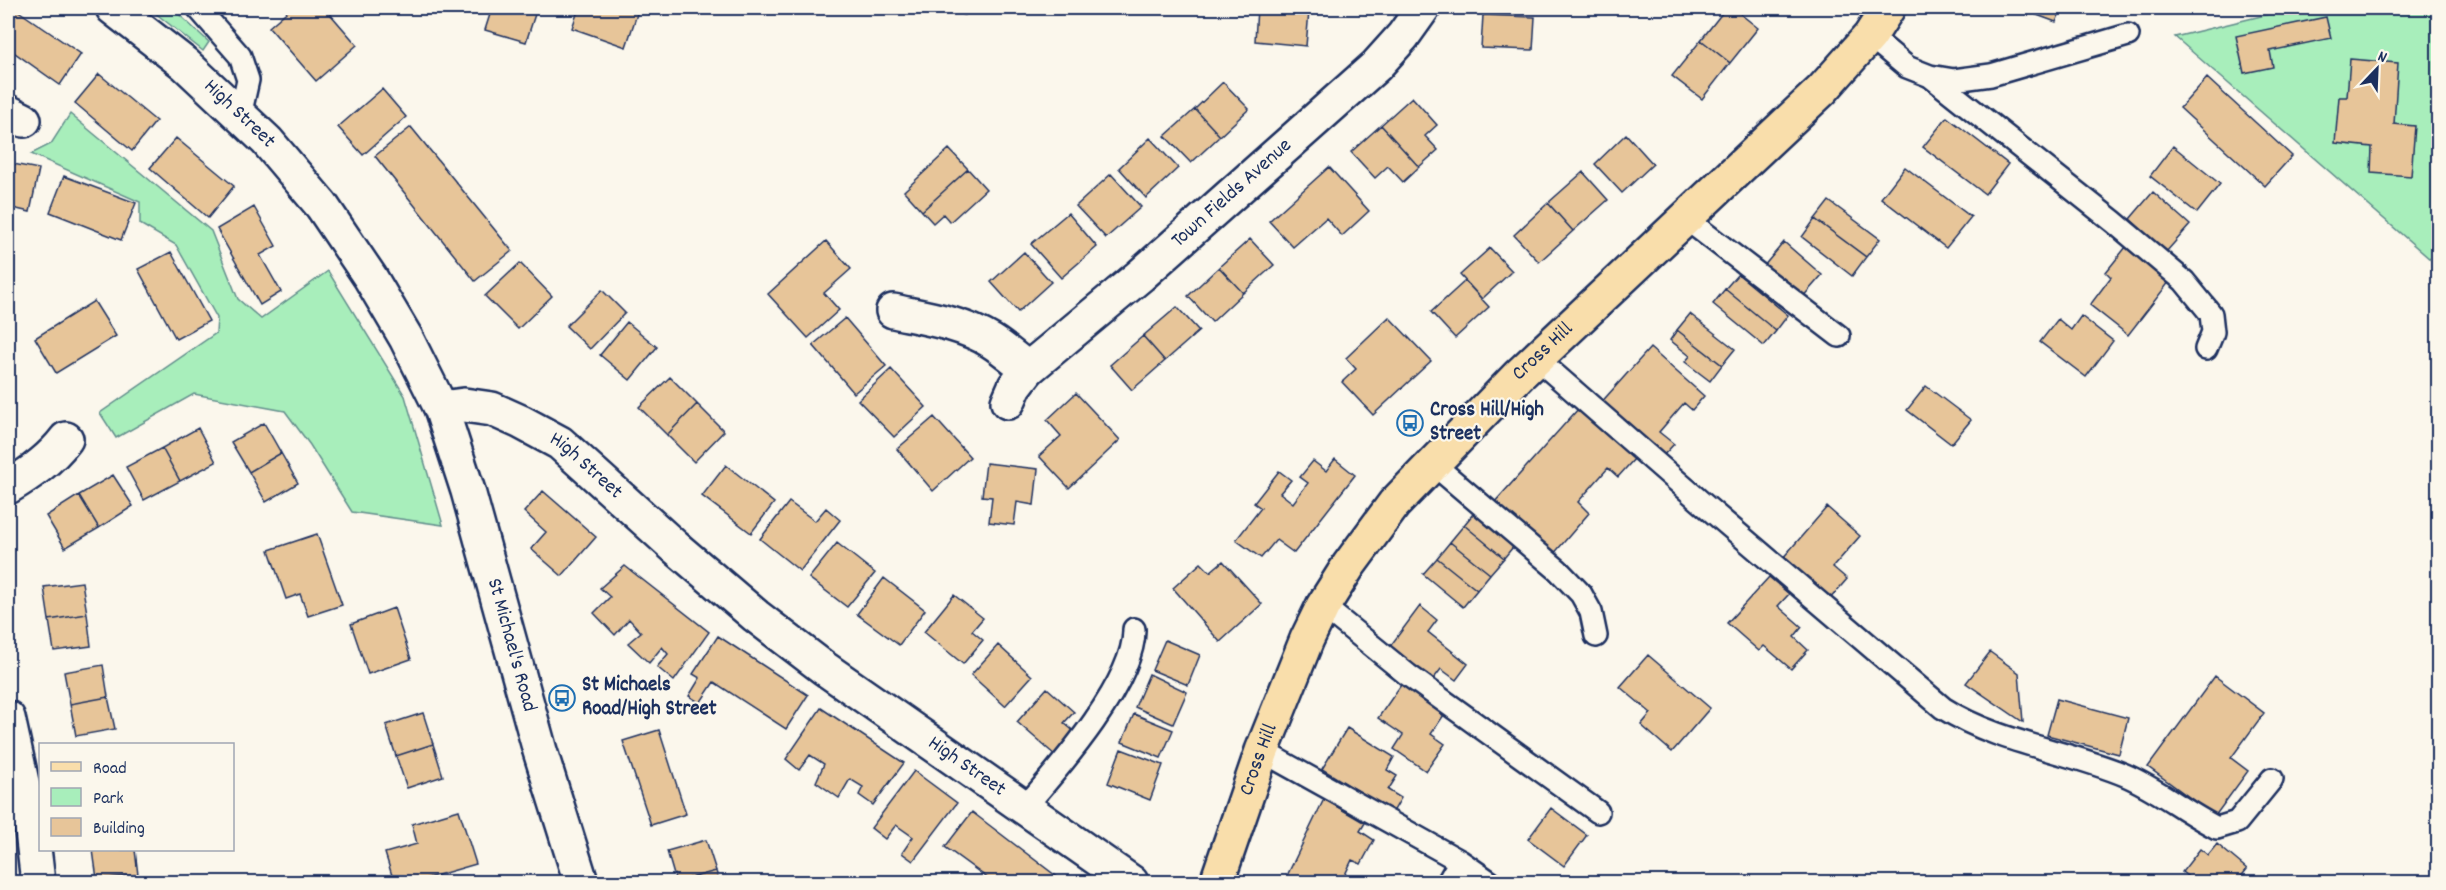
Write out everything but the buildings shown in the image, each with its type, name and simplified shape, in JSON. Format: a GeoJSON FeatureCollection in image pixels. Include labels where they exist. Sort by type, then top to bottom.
{"type":"FeatureCollection","features":[{"type":"Feature","properties":{"kind":"main road","name":"Cross Hill"},"geometry":{"type":"LineString","coordinates":[[1217,882],[1262,751],[1307,639],[1323,606],[1394,504],[1431,463],[1536,358],[1822,90],[1870,36],[1888,8]]}},
{"type":"Feature","properties":{"kind":"street","name":"High Street"},"geometry":{"type":"LineString","coordinates":[[113,8],[185,64],[267,141],[322,206],[392,314],[441,408],[464,405],[492,409],[560,443],[675,547],[756,616],[833,674],[1131,882]]}},
{"type":"Feature","properties":{"kind":"street","name":"Town Fields Avenue"},"geometry":{"type":"LineString","coordinates":[[1008,402],[1015,386],[1028,369],[1141,275],[1376,66],[1403,36],[1423,8]]}},
{"type":"Feature","properties":{"kind":"street"},"geometry":{"type":"LineString","coordinates":[[893,311],[938,320],[973,331],[992,341],[1028,369]]}},
{"type":"Feature","properties":{"kind":"street","name":"St Michael's Road"},"geometry":{"type":"LineString","coordinates":[[441,408],[468,491],[540,751],[581,882]]}},
{"type":"Feature","properties":{"kind":"street"},"geometry":{"type":"LineString","coordinates":[[8,487],[36,470],[66,439]]}},
{"type":"Feature","properties":{"kind":"street"},"geometry":{"type":"LineString","coordinates":[[8,718],[31,823],[38,882]]}},
{"type":"Feature","properties":{"kind":"lane"},"geometry":{"type":"LineString","coordinates":[[198,8],[240,56],[248,80],[240,116]]}},
{"type":"Feature","properties":{"kind":"lane"},"geometry":{"type":"LineString","coordinates":[[1870,36],[1907,67],[1930,76],[1954,80],[1991,75],[2128,35]]}},
{"type":"Feature","properties":{"kind":"lane"},"geometry":{"type":"LineString","coordinates":[[1930,76],[2114,222],[2184,281],[2211,314],[2213,332],[2206,349]]}},
{"type":"Feature","properties":{"kind":"lane"},"geometry":{"type":"LineString","coordinates":[[1685,218],[1839,336]]}},
{"type":"Feature","properties":{"kind":"lane"},"geometry":{"type":"LineString","coordinates":[[1536,358],[1943,708],[1967,723],[2123,774],[2154,788],[2217,828],[2236,822],[2272,779]]}},
{"type":"Feature","properties":{"kind":"lane"},"geometry":{"type":"LineString","coordinates":[[1431,463],[1558,570],[1581,594],[1591,612],[1596,636]]}},
{"type":"Feature","properties":{"kind":"lane"},"geometry":{"type":"LineString","coordinates":[[1323,606],[1408,675],[1599,812]]}},
{"type":"Feature","properties":{"kind":"lane"},"geometry":{"type":"LineString","coordinates":[[1025,807],[1066,760],[1092,724],[1127,663],[1134,644],[1134,629]]}},
{"type":"Feature","properties":{"kind":"lane"},"geometry":{"type":"LineString","coordinates":[[1262,751],[1460,861],[1490,882]]}},
{"type":"Feature","properties":{"kind":"lane"},"geometry":{"type":"LineString","coordinates":[[1448,882],[1460,861]]}},
{"type":"Feature","properties":{"kind":"green space"},"geometry":{"type":"Polygon","coordinates":[[[149,8],[172,8],[209,42],[203,51],[149,8]]]}},
{"type":"Feature","properties":{"kind":"green space"},"geometry":{"type":"Polygon","coordinates":[[[2294,8],[2438,8],[2438,266],[2175,37],[2294,8]]]}},
{"type":"Feature","properties":{"kind":"green space"},"geometry":{"type":"Polygon","coordinates":[[[70,114],[211,231],[238,299],[261,319],[328,271],[405,396],[443,525],[352,512],[310,445],[285,411],[194,394],[116,438],[100,413],[216,333],[217,318],[176,245],[140,224],[140,202],[31,154],[51,144],[70,114]]]}},
{"type":"Feature","properties":{"kind":"place","name":"Cross Hill/High Street"},"geometry":{"type":"Point","coordinates":[1410,423]}},
{"type":"Feature","properties":{"kind":"place","name":"St Michaels Road/High Street"},"geometry":{"type":"Point","coordinates":[562,698]}}]}
